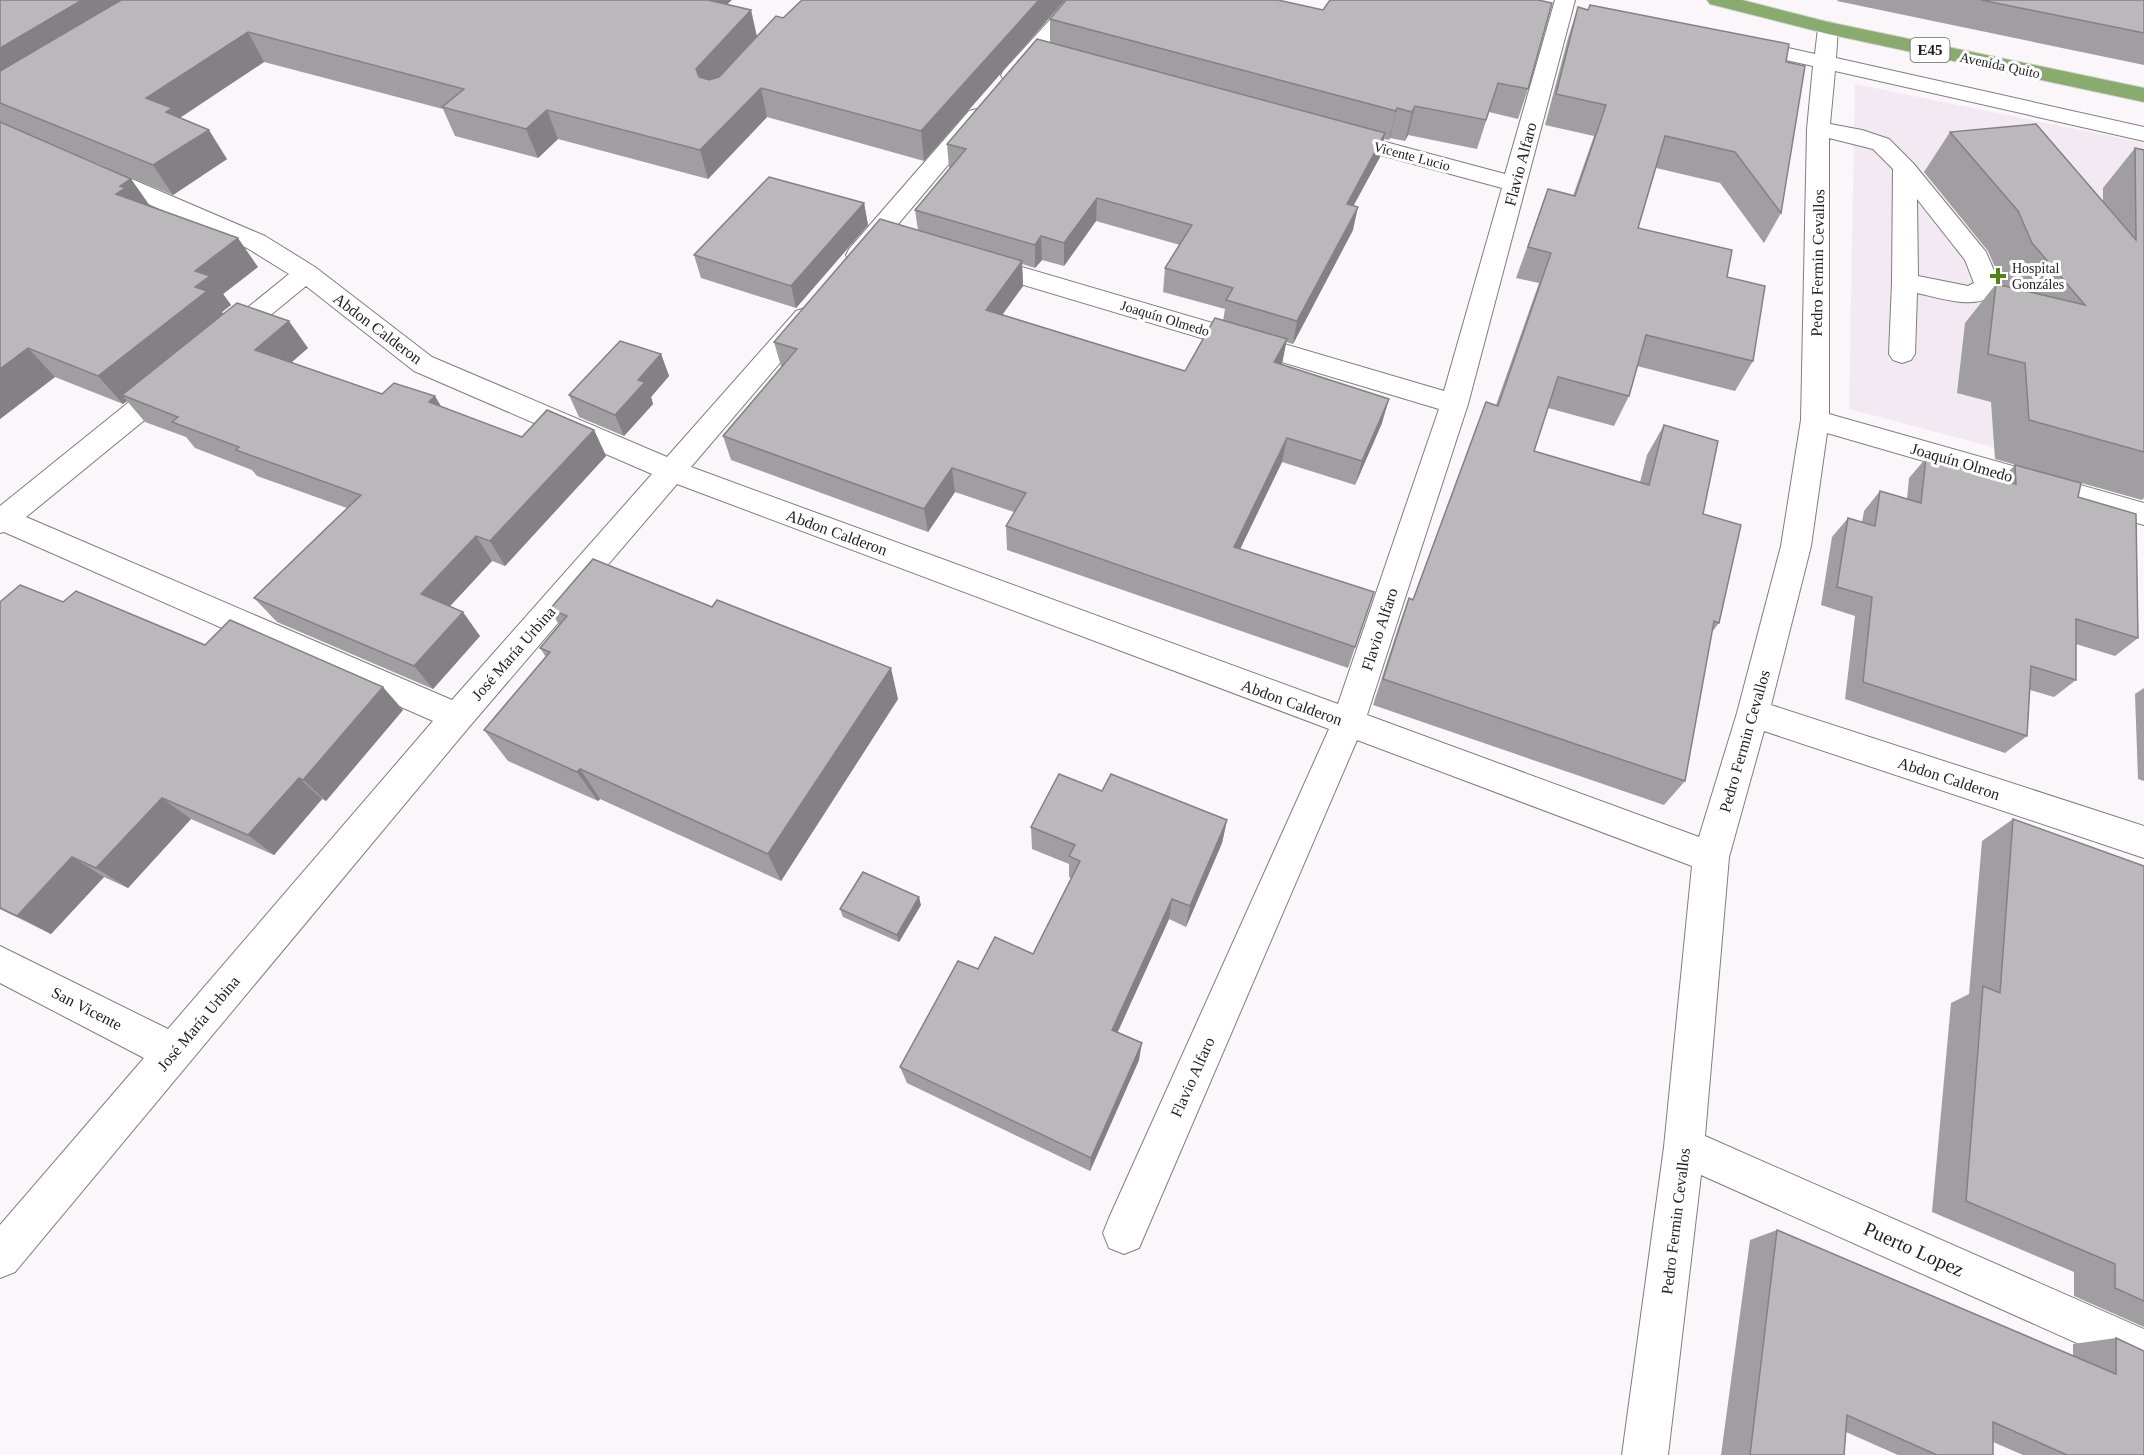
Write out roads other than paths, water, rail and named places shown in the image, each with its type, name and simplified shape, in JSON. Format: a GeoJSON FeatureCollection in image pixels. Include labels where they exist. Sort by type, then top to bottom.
{"type":"FeatureCollection","features":[{"type":"Feature","properties":{"kind":"highway","name":"Avenida Quito"},"geometry":{"type":"LineString","coordinates":[[1717,0],[1828,28],[2144,95]]}},
{"type":"Feature","properties":{"kind":"highway","name":"Avenida Quito"},"geometry":{"type":"LineString","coordinates":[[1784,0],[2144,77]]}},
{"type":"Feature","properties":{"kind":"street"},"geometry":{"type":"LineString","coordinates":[[839,276],[888,236],[997,93],[1043,55],[1080,0]]}},
{"type":"Feature","properties":{"kind":"street","name":"Flavio Alfaro"},"geometry":{"type":"LineString","coordinates":[[1124,1233],[1348,723],[1454,404],[1568,2]]}},
{"type":"Feature","properties":{"kind":"street","name":"Pedro Fermin Cevallos"},"geometry":{"type":"LineString","coordinates":[[1645,1455],[1684,1147],[1712,857],[1753,713],[1796,546],[1815,420],[1818,129],[1828,28]]}},
{"type":"Feature","properties":{"kind":"street"},"geometry":{"type":"LineString","coordinates":[[1723,39],[1824,64],[2144,134]]}},
{"type":"Feature","properties":{"kind":"street"},"geometry":{"type":"LineString","coordinates":[[1818,129],[1854,135],[1881,144],[1905,168],[1977,258],[1988,287],[1971,295],[1905,282]]}},
{"type":"Feature","properties":{"kind":"street","name":"Vicente Lucio"},"geometry":{"type":"LineString","coordinates":[[1320,131],[1515,184]]}},
{"type":"Feature","properties":{"kind":"street","name":"Abdon Calderon"},"geometry":{"type":"LineString","coordinates":[[76,163],[256,242],[306,273],[423,364],[673,471],[1712,857]]}},
{"type":"Feature","properties":{"kind":"street"},"geometry":{"type":"LineString","coordinates":[[1902,354],[1905,282],[1905,168]]}},
{"type":"Feature","properties":{"kind":"street","name":"Joaquín Olmedo"},"geometry":{"type":"LineString","coordinates":[[956,256],[1454,404]]}},
{"type":"Feature","properties":{"kind":"street"},"geometry":{"type":"LineString","coordinates":[[306,273],[2,520],[457,717]]}},
{"type":"Feature","properties":{"kind":"street","name":"José María Urbina"},"geometry":{"type":"LineString","coordinates":[[0,1257],[457,717],[673,471],[816,303]]}},
{"type":"Feature","properties":{"kind":"street","name":"Joaquín Olmedo"},"geometry":{"type":"LineString","coordinates":[[1815,420],[2144,514]]}},
{"type":"Feature","properties":{"kind":"street","name":"Abdon Calderon"},"geometry":{"type":"LineString","coordinates":[[1753,713],[2144,842]]}},
{"type":"Feature","properties":{"kind":"street","name":"San Vicente"},"geometry":{"type":"LineString","coordinates":[[0,964],[173,1052]]}},
{"type":"Feature","properties":{"kind":"street","name":"Puerto Lopez"},"geometry":{"type":"LineString","coordinates":[[1684,1147],[2144,1352]]}},
{"type":"Feature","properties":{"kind":"place","name":"Hospital Gonzáles"},"geometry":{"type":"Point","coordinates":[1998,276]}}]}
